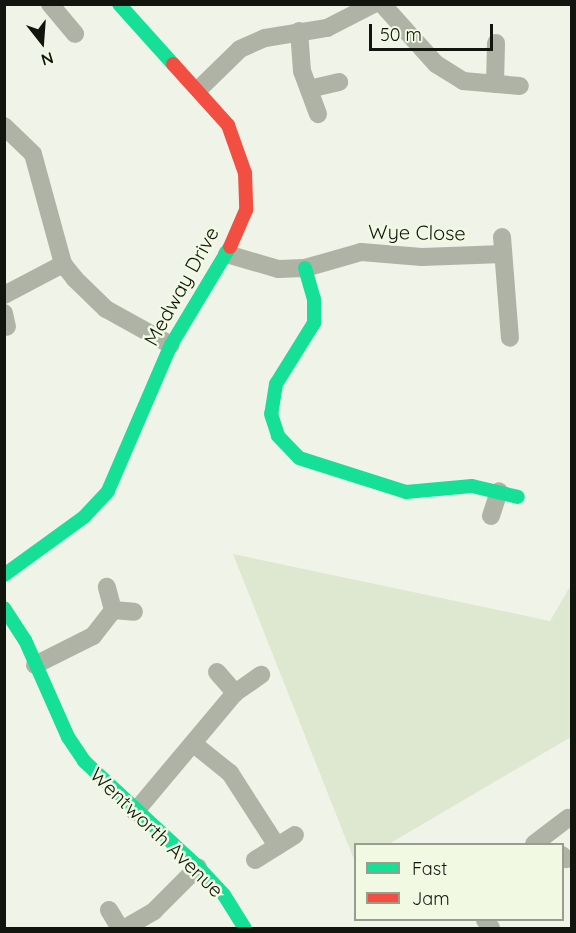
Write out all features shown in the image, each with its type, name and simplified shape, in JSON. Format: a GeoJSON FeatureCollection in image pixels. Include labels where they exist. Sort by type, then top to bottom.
{"type":"FeatureCollection","features":[{"type":"Feature","properties":{"kind":"street"},"geometry":{"type":"LineString","coordinates":[[50,4],[75,34]]}},
{"type":"Feature","properties":{"kind":"street","name":"Medway Drive"},"geometry":{"type":"LineString","coordinates":[[4,574],[84,517],[108,491],[171,345],[227,254],[246,210],[245,173],[228,125],[199,89],[119,4]]}},
{"type":"Feature","properties":{"kind":"street"},"geometry":{"type":"LineString","coordinates":[[199,89],[240,49],[265,38],[327,28],[374,4]]}},
{"type":"Feature","properties":{"kind":"street"},"geometry":{"type":"LineString","coordinates":[[382,4],[436,64],[464,81],[520,86]]}},
{"type":"Feature","properties":{"kind":"street"},"geometry":{"type":"LineString","coordinates":[[299,31],[302,70],[318,114]]}},
{"type":"Feature","properties":{"kind":"street"},"geometry":{"type":"LineString","coordinates":[[495,84],[496,43]]}},
{"type":"Feature","properties":{"kind":"street"},"geometry":{"type":"LineString","coordinates":[[309,89],[339,82]]}},
{"type":"Feature","properties":{"kind":"street"},"geometry":{"type":"LineString","coordinates":[[4,126],[33,154],[63,264],[106,309],[171,345]]}},
{"type":"Feature","properties":{"kind":"street","name":"Wye Close"},"geometry":{"type":"LineString","coordinates":[[227,254],[278,269],[305,268],[361,252],[422,257],[503,246],[510,338]]}},
{"type":"Feature","properties":{"kind":"street"},"geometry":{"type":"LineString","coordinates":[[4,296],[63,264]]}},
{"type":"Feature","properties":{"kind":"street"},"geometry":{"type":"LineString","coordinates":[[305,268],[314,299],[314,323],[276,384],[271,414],[278,436],[300,458],[406,492],[472,486],[518,497]]}},
{"type":"Feature","properties":{"kind":"street"},"geometry":{"type":"LineString","coordinates":[[491,516],[499,491]]}},
{"type":"Feature","properties":{"kind":"street"},"geometry":{"type":"LineString","coordinates":[[107,587],[113,609]]}},
{"type":"Feature","properties":{"kind":"street","name":"Wentworth Avenue"},"geometry":{"type":"LineString","coordinates":[[4,608],[35,665],[68,737],[84,761],[135,812],[198,867],[224,895],[245,928]]}},
{"type":"Feature","properties":{"kind":"street"},"geometry":{"type":"LineString","coordinates":[[113,609],[134,612]]}},
{"type":"Feature","properties":{"kind":"street"},"geometry":{"type":"LineString","coordinates":[[35,665],[93,636],[113,609]]}},
{"type":"Feature","properties":{"kind":"street"},"geometry":{"type":"LineString","coordinates":[[217,672],[235,693]]}},
{"type":"Feature","properties":{"kind":"street"},"geometry":{"type":"LineString","coordinates":[[135,812],[195,745],[235,693],[261,675]]}},
{"type":"Feature","properties":{"kind":"street"},"geometry":{"type":"LineString","coordinates":[[195,745],[230,773],[277,846]]}},
{"type":"Feature","properties":{"kind":"street"},"geometry":{"type":"LineString","coordinates":[[545,842],[568,818]]}},
{"type":"Feature","properties":{"kind":"street"},"geometry":{"type":"LineString","coordinates":[[255,860],[296,836]]}},
{"type":"Feature","properties":{"kind":"street"},"geometry":{"type":"LineString","coordinates":[[125,928],[154,911],[198,867]]}},
{"type":"Feature","properties":{"kind":"street"},"geometry":{"type":"LineString","coordinates":[[109,910],[120,928]]}},
{"type":"Feature","properties":{"kind":"green space"},"geometry":{"type":"Polygon","coordinates":[[[233,554],[550,621],[571,585],[571,737],[391,843],[354,843],[354,859],[233,554]]]}},
{"type":"Feature","properties":{"kind":"traffic: fast"},"geometry":{"type":"LineString","coordinates":[[119,4],[173,64]]}},
{"type":"Feature","properties":{"kind":"traffic: fast"},"geometry":{"type":"LineString","coordinates":[[4,575],[84,517],[108,491],[171,345],[230,247]]}},
{"type":"Feature","properties":{"kind":"traffic: fast"},"geometry":{"type":"LineString","coordinates":[[305,268],[314,299],[314,323],[276,384],[271,414],[278,436],[299,458],[406,492],[472,486],[518,497]]}},
{"type":"Feature","properties":{"kind":"traffic: fast"},"geometry":{"type":"LineString","coordinates":[[4,608],[25,640],[68,737],[84,761],[198,867],[224,895],[245,928]]}},
{"type":"Feature","properties":{"kind":"traffic: jam"},"geometry":{"type":"LineString","coordinates":[[173,64],[228,125],[245,173],[246,210],[230,247]]}}]}
